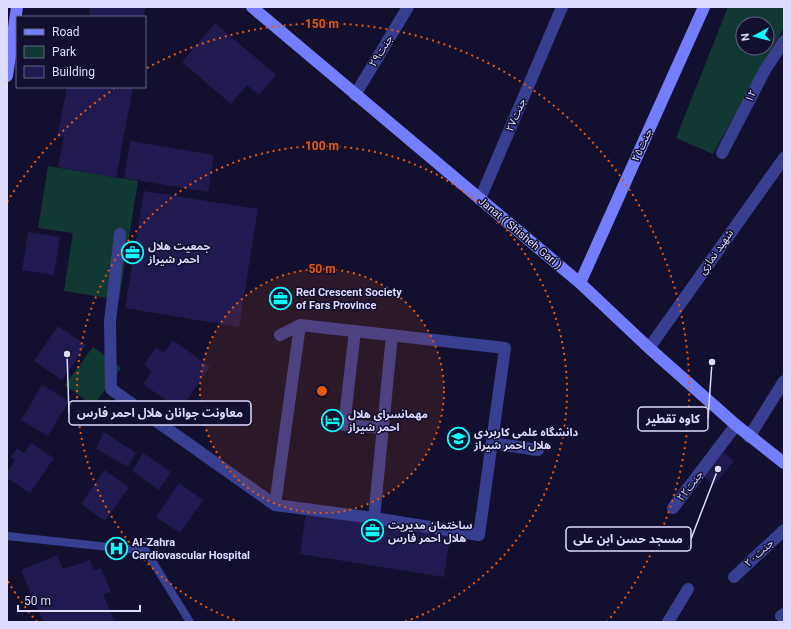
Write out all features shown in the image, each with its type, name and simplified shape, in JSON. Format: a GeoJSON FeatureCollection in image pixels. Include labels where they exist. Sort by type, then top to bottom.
{"type":"FeatureCollection","features":[{"type":"Feature","properties":{"kind":"street"},"geometry":{"type":"LineString","coordinates":[[7,76],[17,7]]}},
{"type":"Feature","properties":{"kind":"street","name":"Janat ( Shisheh Gari )"},"geometry":{"type":"LineString","coordinates":[[252,7],[580,283],[648,348],[736,426],[784,463]]}},
{"type":"Feature","properties":{"kind":"street","name":"جنت۲۹"},"geometry":{"type":"LineString","coordinates":[[354,94],[408,7]]}},
{"type":"Feature","properties":{"kind":"street","name":"جنت۲۷"},"geometry":{"type":"LineString","coordinates":[[480,199],[562,7]]}},
{"type":"Feature","properties":{"kind":"street","name":"جنت۲۵"},"geometry":{"type":"LineString","coordinates":[[580,283],[704,7]]}},
{"type":"Feature","properties":{"kind":"street","name":"۱۲"},"geometry":{"type":"LineString","coordinates":[[722,153],[765,70],[784,41]]}},
{"type":"Feature","properties":{"kind":"street","name":"شهید نمازی"},"geometry":{"type":"LineString","coordinates":[[648,348],[784,158]]}},
{"type":"Feature","properties":{"kind":"street"},"geometry":{"type":"LineString","coordinates":[[120,234],[110,321],[111,389],[275,506],[374,518],[479,535],[505,348],[300,324],[280,335]]}},
{"type":"Feature","properties":{"kind":"street"},"geometry":{"type":"LineString","coordinates":[[275,506],[300,324]]}},
{"type":"Feature","properties":{"kind":"street"},"geometry":{"type":"LineString","coordinates":[[355,331],[344,425],[383,428]]}},
{"type":"Feature","properties":{"kind":"street"},"geometry":{"type":"LineString","coordinates":[[374,518],[392,335]]}},
{"type":"Feature","properties":{"kind":"street"},"geometry":{"type":"LineString","coordinates":[[750,437],[784,381]]}},
{"type":"Feature","properties":{"kind":"street","name":"جنت۲۲"},"geometry":{"type":"LineString","coordinates":[[673,508],[736,426]]}},
{"type":"Feature","properties":{"kind":"street"},"geometry":{"type":"LineString","coordinates":[[492,443],[538,450]]}},
{"type":"Feature","properties":{"kind":"street","name":"جنت۲۰"},"geometry":{"type":"LineString","coordinates":[[734,577],[784,530]]}},
{"type":"Feature","properties":{"kind":"street"},"geometry":{"type":"LineString","coordinates":[[668,622],[688,589]]}},
{"type":"Feature","properties":{"kind":"lane"},"geometry":{"type":"LineString","coordinates":[[7,536],[146,551],[190,622]]}},
{"type":"Feature","properties":{"kind":"green space"},"geometry":{"type":"Polygon","coordinates":[[[728,7],[784,7],[784,27],[775,43],[775,16],[735,16],[735,56],[768,56],[713,154],[676,138],[728,7]]]}},
{"type":"Feature","properties":{"kind":"green space"},"geometry":{"type":"Polygon","coordinates":[[[48,166],[138,181],[119,300],[64,291],[73,233],[38,228],[48,166]]]}},
{"type":"Feature","properties":{"kind":"green space"},"geometry":{"type":"Polygon","coordinates":[[[93,347],[121,368],[93,406],[65,385],[93,347]]]}},
{"type":"Feature","properties":{"kind":"building"},"geometry":{"type":"Polygon","coordinates":[[[90,7],[145,7],[144,16],[89,16],[90,7]]]}},
{"type":"Feature","properties":{"kind":"building"},"geometry":{"type":"Polygon","coordinates":[[[215,23],[276,75],[259,95],[247,85],[231,104],[182,62],[215,23]]]}},
{"type":"Feature","properties":{"kind":"building"},"geometry":{"type":"Polygon","coordinates":[[[67,88],[133,88],[116,178],[58,167],[64,136],[57,138],[67,88]]]}},
{"type":"Feature","properties":{"kind":"building"},"geometry":{"type":"Polygon","coordinates":[[[130,141],[214,155],[208,192],[124,178],[130,141]]]}},
{"type":"Feature","properties":{"kind":"building"},"geometry":{"type":"Polygon","coordinates":[[[144,191],[258,209],[239,327],[125,308],[144,191]]]}},
{"type":"Feature","properties":{"kind":"building"},"geometry":{"type":"Polygon","coordinates":[[[28,232],[60,237],[54,275],[22,270],[28,232]]]}},
{"type":"Feature","properties":{"kind":"building"},"geometry":{"type":"Polygon","coordinates":[[[58,326],[86,345],[62,380],[34,361],[58,326]]]}},
{"type":"Feature","properties":{"kind":"building"},"geometry":{"type":"Polygon","coordinates":[[[173,340],[210,367],[180,410],[143,384],[152,371],[144,365],[156,347],[164,353],[173,340]]]}},
{"type":"Feature","properties":{"kind":"building"},"geometry":{"type":"Polygon","coordinates":[[[42,385],[69,401],[48,436],[21,420],[42,385]]]}},
{"type":"Feature","properties":{"kind":"building"},"geometry":{"type":"Polygon","coordinates":[[[104,432],[136,453],[128,467],[96,449],[104,432]]]}},
{"type":"Feature","properties":{"kind":"building"},"geometry":{"type":"Polygon","coordinates":[[[31,443],[54,458],[30,493],[7,478],[7,472],[15,460],[11,457],[17,448],[24,453],[31,443]]]}},
{"type":"Feature","properties":{"kind":"building"},"geometry":{"type":"Polygon","coordinates":[[[723,452],[734,461],[714,485],[703,476],[723,452]]]}},
{"type":"Feature","properties":{"kind":"building"},"geometry":{"type":"Polygon","coordinates":[[[143,453],[171,472],[159,490],[132,471],[143,453]]]}},
{"type":"Feature","properties":{"kind":"building"},"geometry":{"type":"Polygon","coordinates":[[[104,470],[129,487],[105,521],[81,504],[104,470]]]}},
{"type":"Feature","properties":{"kind":"building"},"geometry":{"type":"Polygon","coordinates":[[[179,483],[203,500],[180,533],[156,517],[179,483]]]}},
{"type":"Feature","properties":{"kind":"building"},"geometry":{"type":"Polygon","coordinates":[[[306,513],[450,536],[444,577],[300,554],[306,513]]]}},
{"type":"Feature","properties":{"kind":"building"},"geometry":{"type":"Polygon","coordinates":[[[57,555],[63,569],[90,560],[94,570],[101,568],[111,592],[103,594],[115,622],[43,622],[21,570],[57,555]]]}},
{"type":"Feature","properties":{"kind":"place","name":"جمعیت هلال احمر شیراز"},"geometry":{"type":"Point","coordinates":[133,252]}},
{"type":"Feature","properties":{"kind":"place","name":"Red Crescent Society of Fars Province"},"geometry":{"type":"Point","coordinates":[280,298]}},
{"type":"Feature","properties":{"kind":"place","name":"معاونت جوانان هلال احمر فارس"},"geometry":{"type":"Point","coordinates":[67,354]}},
{"type":"Feature","properties":{"kind":"place","name":"کاوه تقطیر"},"geometry":{"type":"Point","coordinates":[712,362]}},
{"type":"Feature","properties":{"kind":"place","name":"مهمانسرای هلال احمر شیراز"},"geometry":{"type":"Point","coordinates":[332,420]}},
{"type":"Feature","properties":{"kind":"place","name":"دانشگاه علمی کاربردی هلال احمر شیراز"},"geometry":{"type":"Point","coordinates":[459,438]}},
{"type":"Feature","properties":{"kind":"place","name":"مسجد حسن ابن علی"},"geometry":{"type":"Point","coordinates":[718,469]}},
{"type":"Feature","properties":{"kind":"place","name":"ساختمان مدیریت هلال احمر فارس"},"geometry":{"type":"Point","coordinates":[373,531]}},
{"type":"Feature","properties":{"kind":"place","name":"Al-Zahra Cardiovascular Hospital"},"geometry":{"type":"Point","coordinates":[116,548]}}]}
